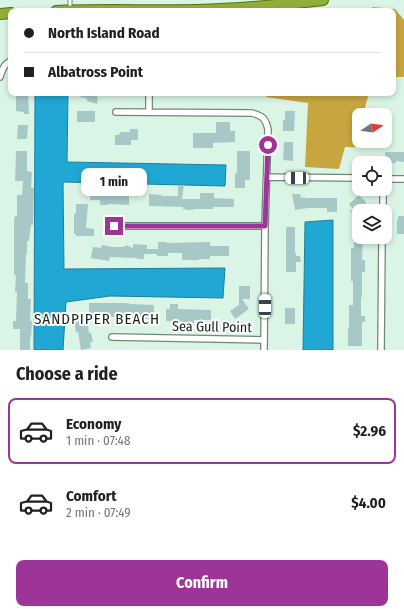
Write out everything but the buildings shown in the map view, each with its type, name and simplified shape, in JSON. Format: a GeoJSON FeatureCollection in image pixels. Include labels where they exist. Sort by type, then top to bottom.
{"type":"FeatureCollection","features":[{"type":"Feature","properties":{"kind":"highway"},"geometry":{"type":"LineString","coordinates":[[251,8],[323,0]]}},
{"type":"Feature","properties":{"kind":"highway"},"geometry":{"type":"LineString","coordinates":[[70,5],[119,8]]}},
{"type":"Feature","properties":{"kind":"street"},"geometry":{"type":"LineString","coordinates":[[0,77],[2,70],[8,63]]}},
{"type":"Feature","properties":{"kind":"street"},"geometry":{"type":"LineString","coordinates":[[149,96],[149,112]]}},
{"type":"Feature","properties":{"kind":"street"},"geometry":{"type":"LineString","coordinates":[[116,112],[252,113],[261,116],[266,122],[268,129],[265,226],[264,350]]}},
{"type":"Feature","properties":{"kind":"street"},"geometry":{"type":"LineString","coordinates":[[267,177],[352,178]]}},
{"type":"Feature","properties":{"kind":"street"},"geometry":{"type":"LineString","coordinates":[[392,179],[404,179]]}},
{"type":"Feature","properties":{"kind":"street"},"geometry":{"type":"LineString","coordinates":[[114,226],[265,226]]}},
{"type":"Feature","properties":{"kind":"street"},"geometry":{"type":"LineString","coordinates":[[381,350],[382,244]]}},
{"type":"Feature","properties":{"kind":"street","name":"Sea Gull Point"},"geometry":{"type":"LineString","coordinates":[[112,338],[264,340]]}},
{"type":"Feature","properties":{"kind":"shaded area"},"geometry":{"type":"Polygon","coordinates":[[[396,10],[404,20],[404,77],[396,77],[396,10]]]}},
{"type":"Feature","properties":{"kind":"shaded area"},"geometry":{"type":"Polygon","coordinates":[[[266,96],[368,96],[365,108],[352,108],[352,147],[345,147],[339,169],[305,167],[308,103],[266,96]]]}},
{"type":"Feature","properties":{"kind":"water"},"geometry":{"type":"Polygon","coordinates":[[[35,96],[68,96],[67,162],[226,165],[225,186],[63,182],[64,269],[225,268],[223,298],[110,296],[66,302],[63,350],[34,350],[35,96]]]}},
{"type":"Feature","properties":{"kind":"water"},"geometry":{"type":"Polygon","coordinates":[[[333,220],[333,350],[303,350],[305,222],[333,220]]]}},
{"type":"Feature","properties":{"kind":"district","name":"SANDPIPER BEACH"},"geometry":{"type":"Point","coordinates":[97,319]}},
{"type":"Feature","properties":{"kind":"route"},"geometry":{"type":"LineString","coordinates":[[114,226],[265,226],[268,145]]}}]}
